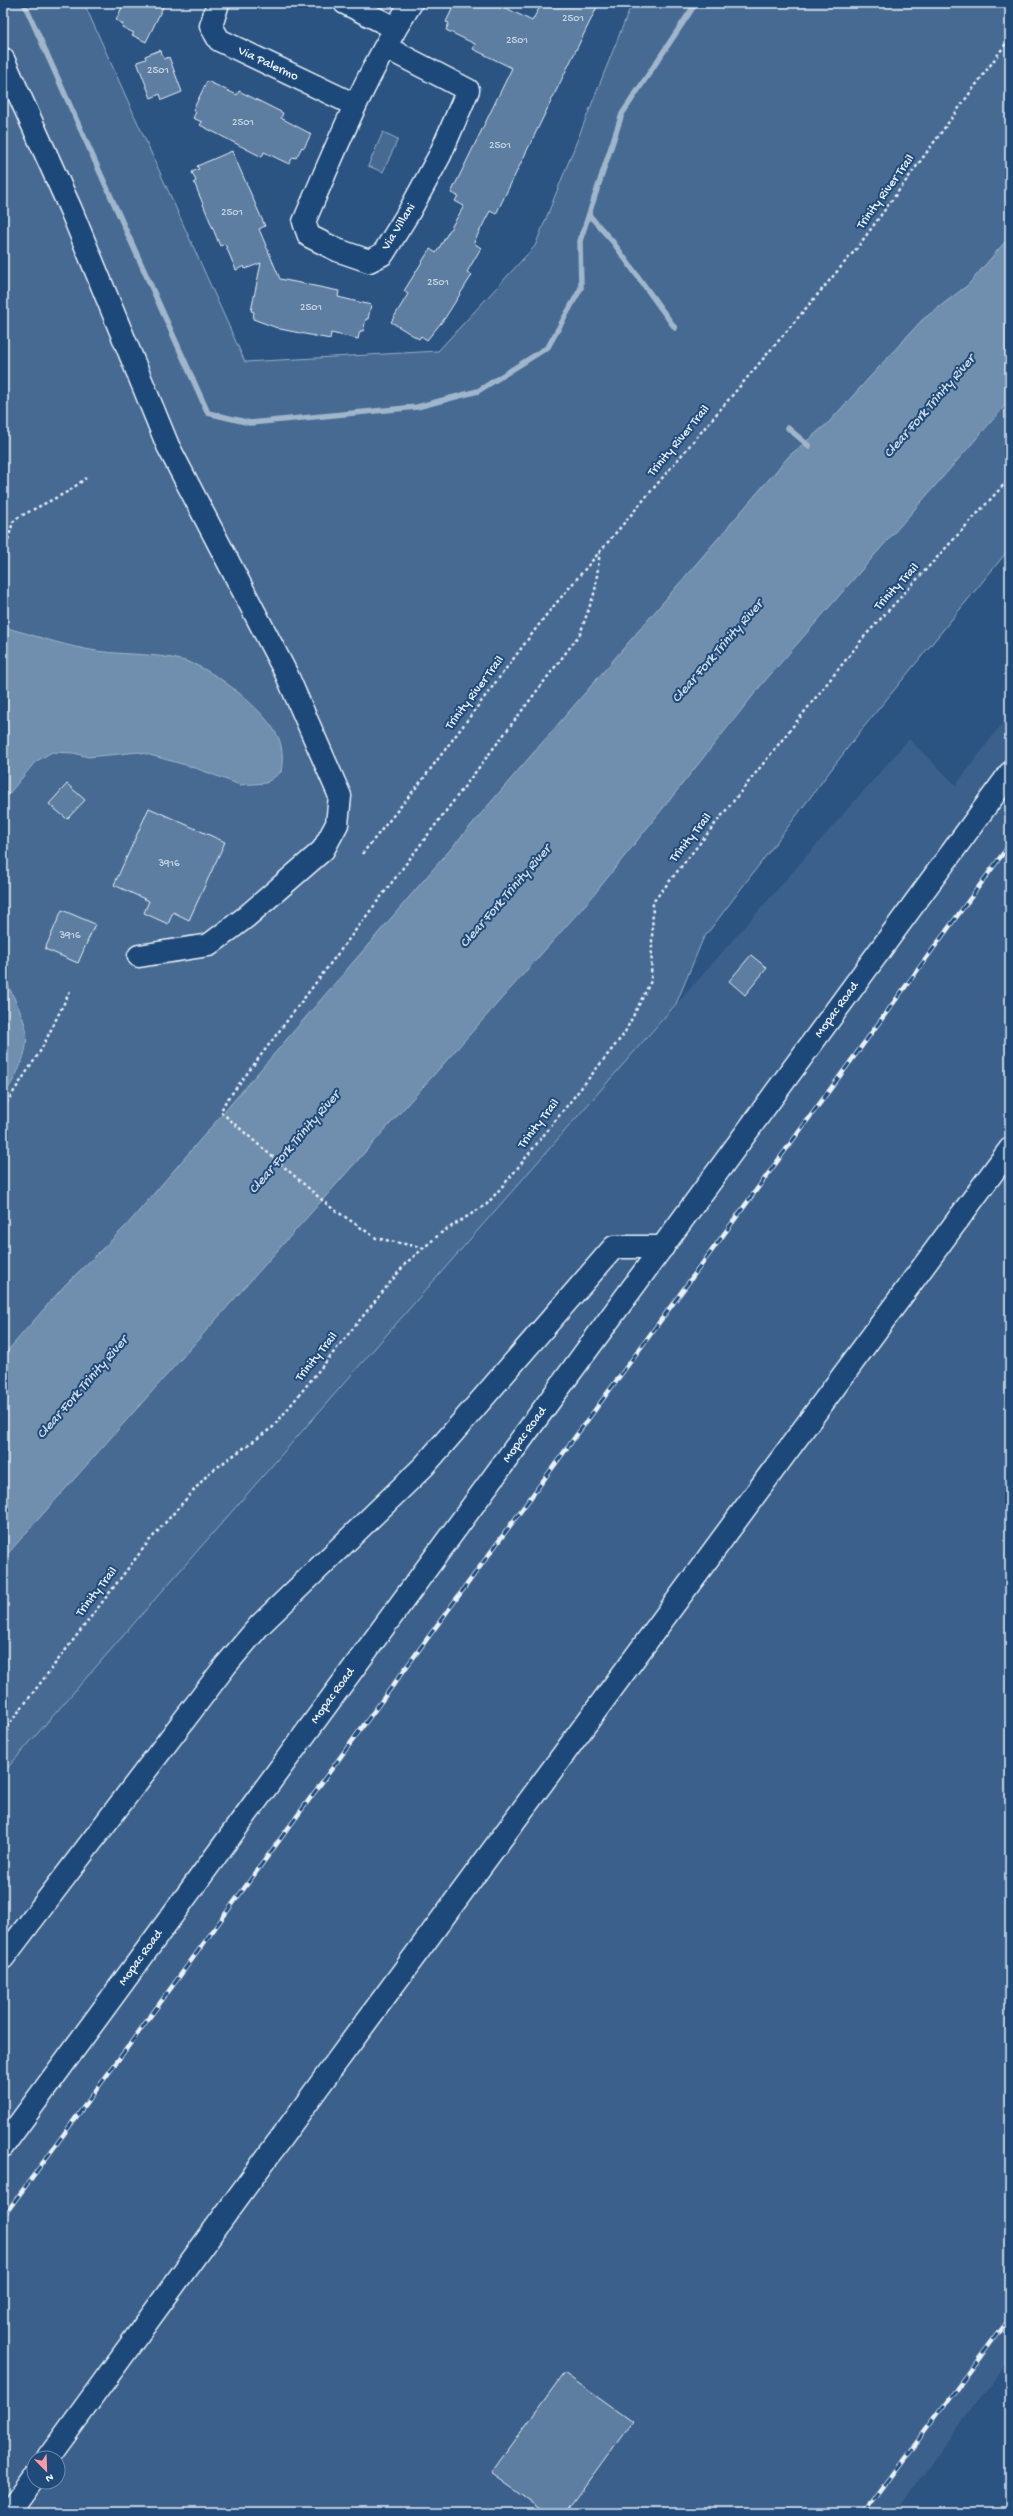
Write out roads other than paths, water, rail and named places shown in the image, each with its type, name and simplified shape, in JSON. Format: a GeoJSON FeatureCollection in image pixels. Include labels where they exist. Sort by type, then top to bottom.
{"type":"FeatureCollection","features":[{"type":"Feature","properties":{"kind":"street","name":"Via Palermo"},"geometry":{"type":"LineString","coordinates":[[218,3],[211,26],[219,40],[355,105]]}},
{"type":"Feature","properties":{"kind":"street"},"geometry":{"type":"LineString","coordinates":[[345,3],[390,38]]}},
{"type":"Feature","properties":{"kind":"street","name":"Via Villani"},"geometry":{"type":"LineString","coordinates":[[390,38],[468,90],[440,155],[409,212],[383,254],[369,261],[337,250],[309,236],[304,222],[355,105],[390,38],[411,3]]}},
{"type":"Feature","properties":{"kind":"street"},"geometry":{"type":"LineString","coordinates":[[3,59],[71,210],[168,446],[286,673],[340,796],[337,824],[323,850],[246,917],[209,945],[139,956]]}},
{"type":"Feature","properties":{"kind":"street","name":"Mopac Road"},"geometry":{"type":"LineString","coordinates":[[3,2146],[1010,773]]}},
{"type":"Feature","properties":{"kind":"street"},"geometry":{"type":"LineString","coordinates":[[54,2450],[332,2068],[1010,1149]]}},
{"type":"Feature","properties":{"kind":"street"},"geometry":{"type":"LineString","coordinates":[[3,1958],[226,1665],[258,1626],[424,1466],[614,1247],[663,1247]]}},
{"type":"Feature","properties":{"kind":"street"},"geometry":{"type":"LineString","coordinates":[[8,2513],[26,2488]]}},
{"type":"Feature","properties":{"kind":"water","name":"Clear Fork Trinity River"},"geometry":{"type":"Polygon","coordinates":[[[1010,236],[1010,399],[763,683],[592,897],[3,1559],[3,1356],[65,1285],[126,1226],[789,456],[828,423],[922,320],[968,285],[1010,236]]]}},
{"type":"Feature","properties":{"kind":"water"},"geometry":{"type":"Polygon","coordinates":[[[3,627],[85,649],[110,653],[161,656],[185,661],[197,666],[238,692],[252,704],[273,728],[279,739],[281,747],[281,772],[266,783],[240,785],[193,767],[139,752],[88,757],[74,753],[52,752],[35,762],[3,801],[3,627]]]}},
{"type":"Feature","properties":{"kind":"water"},"geometry":{"type":"Polygon","coordinates":[[[3,974],[20,1012],[27,1034],[25,1053],[22,1062],[13,1081],[3,1096],[3,974]]]}},
{"type":"Feature","properties":{"kind":"waterway"},"geometry":{"type":"LineString","coordinates":[[24,3],[208,413],[250,423],[417,407],[478,391],[548,347],[581,288],[580,241],[622,114],[696,3]]}},
{"type":"Feature","properties":{"kind":"waterway"},"geometry":{"type":"LineString","coordinates":[[590,216],[613,242],[675,328]]}},
{"type":"Feature","properties":{"kind":"waterway"},"geometry":{"type":"LineString","coordinates":[[788,428],[809,446]]}},
{"type":"Feature","properties":{"kind":"railway"},"geometry":{"type":"LineString","coordinates":[[3,2217],[1010,844]]}},
{"type":"Feature","properties":{"kind":"railway"},"geometry":{"type":"LineString","coordinates":[[864,2513],[1010,2317]]}}]}
